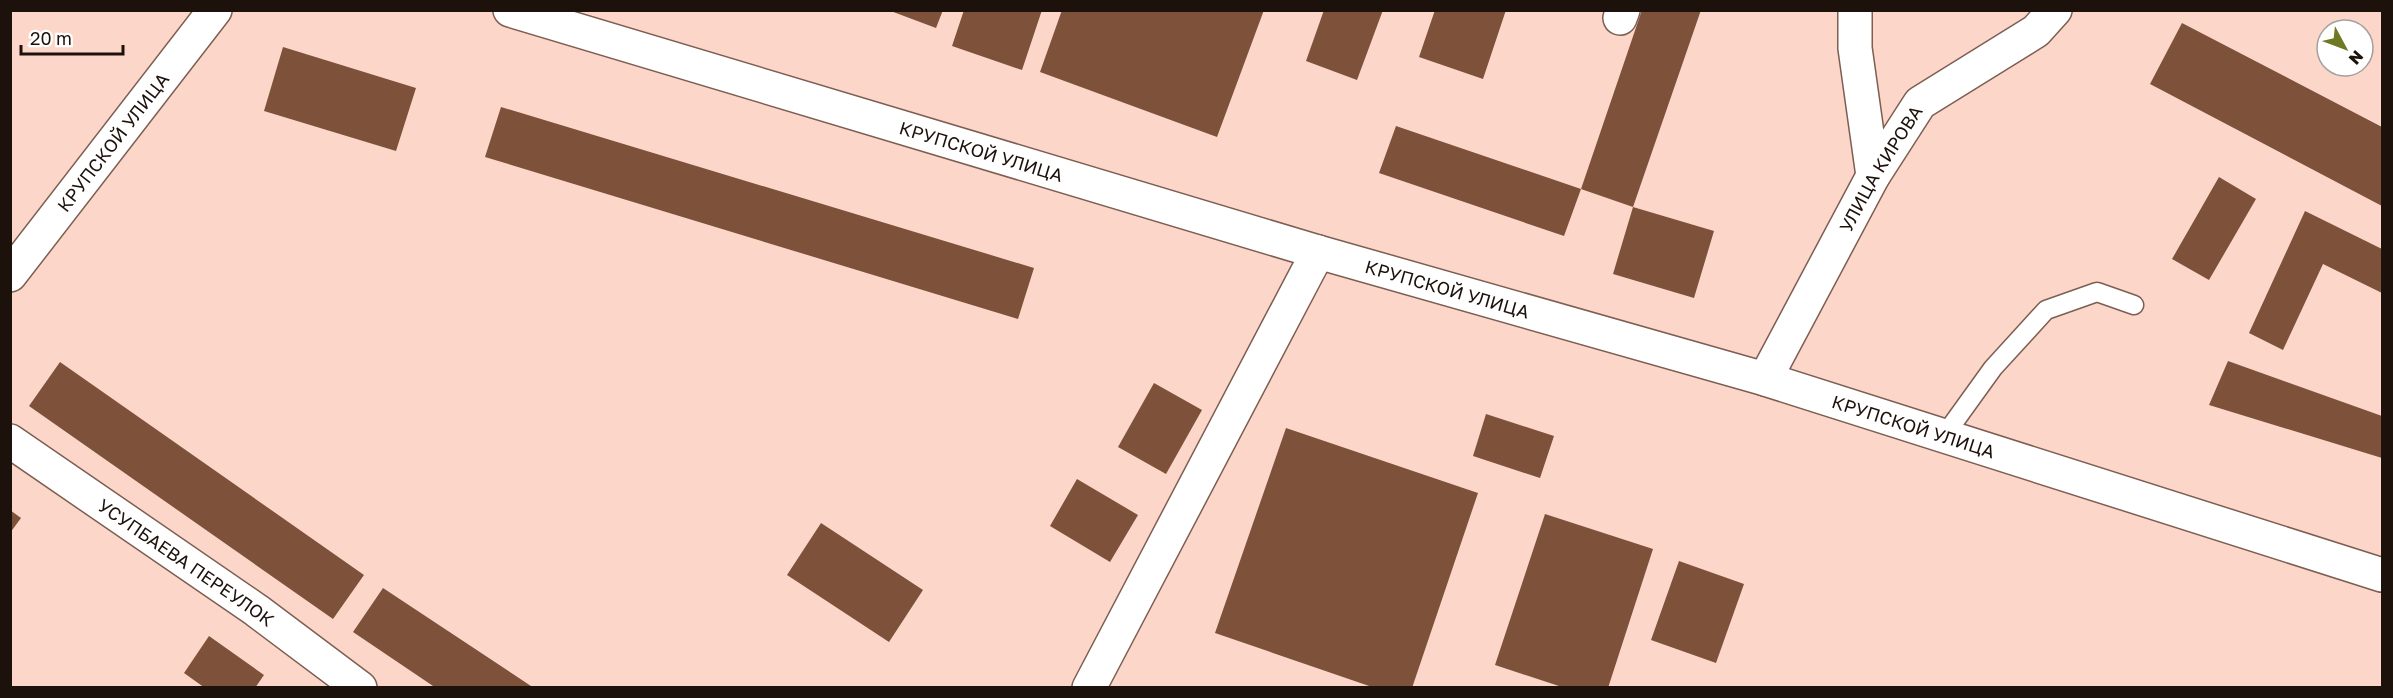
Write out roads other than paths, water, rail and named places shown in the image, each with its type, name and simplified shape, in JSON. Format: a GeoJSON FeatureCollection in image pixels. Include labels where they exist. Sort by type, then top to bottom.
{"type":"FeatureCollection","features":[{"type":"Feature","properties":{"kind":"street","name":"КРУПСКОЙ УЛИЦА"},"geometry":{"type":"LineString","coordinates":[[10,275],[215,10]]}},
{"type":"Feature","properties":{"kind":"street","name":"КРУПСКОЙ УЛИЦА"},"geometry":{"type":"LineString","coordinates":[[510,10],[1318,252],[1765,379],[2382,575]]}},
{"type":"Feature","properties":{"kind":"street"},"geometry":{"type":"LineString","coordinates":[[1855,10],[1855,48],[1873,176]]}},
{"type":"Feature","properties":{"kind":"street","name":"УЛИЦА КИРОВА"},"geometry":{"type":"LineString","coordinates":[[1765,379],[1873,176],[1920,103],[2036,32],[2055,10]]}},
{"type":"Feature","properties":{"kind":"street"},"geometry":{"type":"LineString","coordinates":[[1089,687],[1318,252]]}},
{"type":"Feature","properties":{"kind":"street","name":"УСУПБАЕВА ПЕРЕУЛОК"},"geometry":{"type":"LineString","coordinates":[[10,441],[256,610],[360,687]]}},
{"type":"Feature","properties":{"kind":"lane"},"geometry":{"type":"LineString","coordinates":[[1944,436],[1993,368],[2046,310],[2097,292],[2134,305]]}}]}
